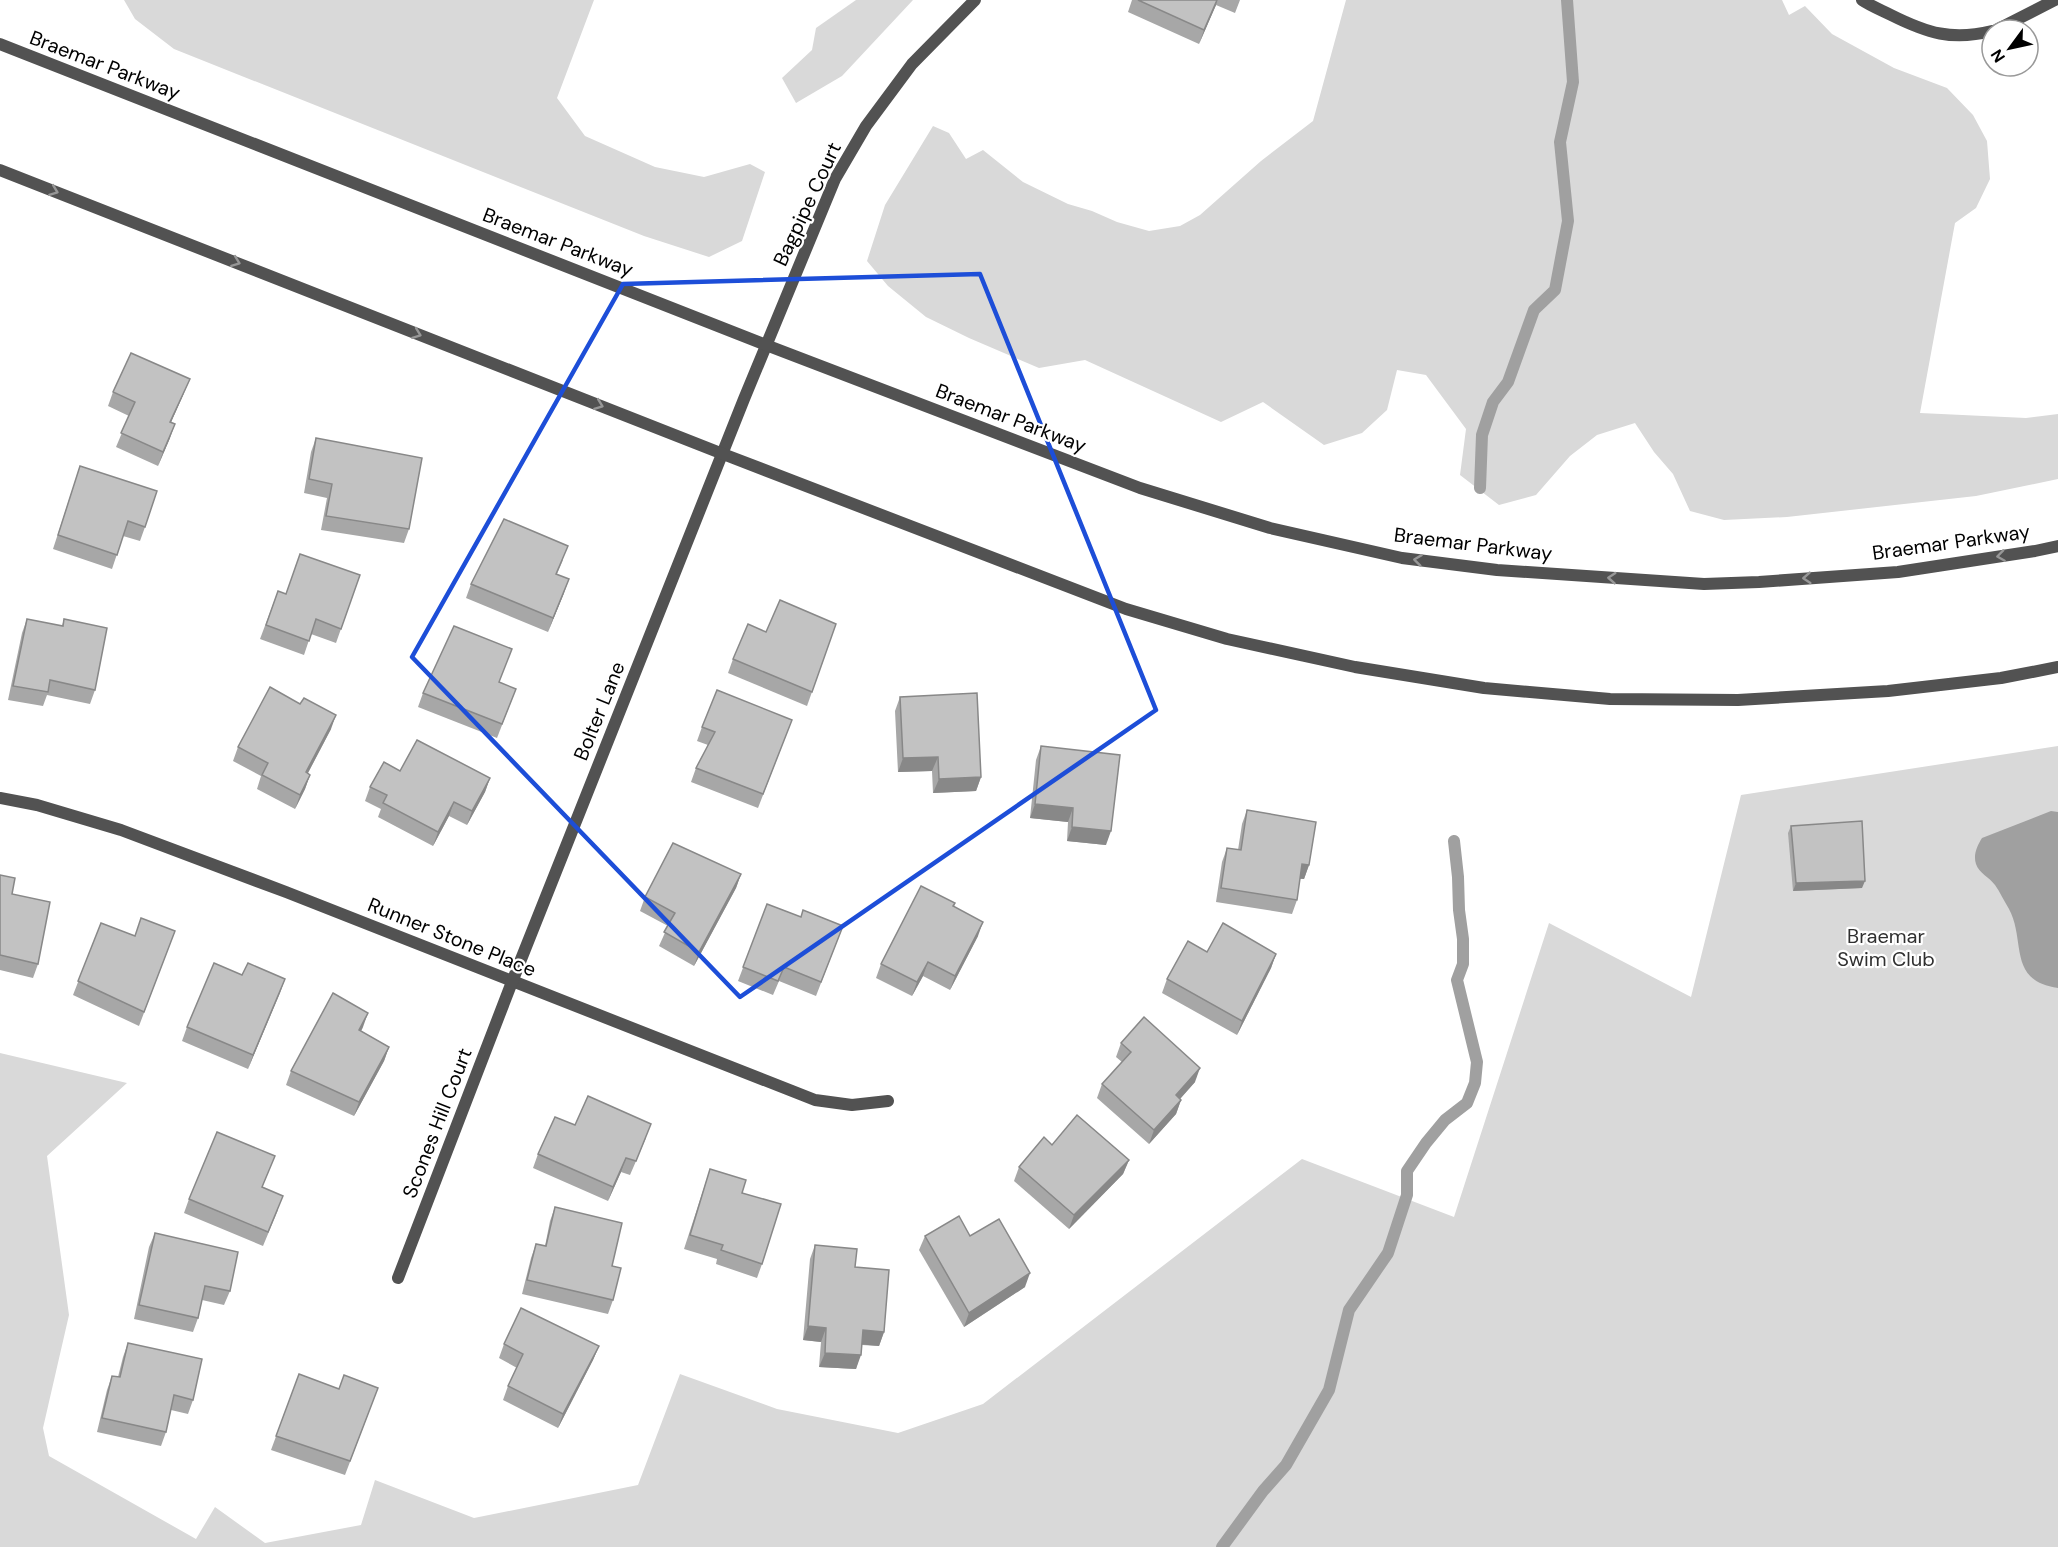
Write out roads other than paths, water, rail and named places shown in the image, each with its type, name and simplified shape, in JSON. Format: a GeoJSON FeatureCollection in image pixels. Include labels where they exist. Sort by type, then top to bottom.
{"type":"FeatureCollection","features":[{"type":"Feature","properties":{"kind":"street","name":"Bagpipe Court"},"geometry":{"type":"LineString","coordinates":[[723,454],[836,179],[866,126],[912,64],[975,0]]}},
{"type":"Feature","properties":{"kind":"street"},"geometry":{"type":"LineString","coordinates":[[1862,0],[1919,29],[1938,35],[1971,36],[1980,34]]}},
{"type":"Feature","properties":{"kind":"street"},"geometry":{"type":"LineString","coordinates":[[2018,18],[2055,0]]}},
{"type":"Feature","properties":{"kind":"street","name":"Braemar Parkway"},"geometry":{"type":"LineString","coordinates":[[0,45],[766,345],[1140,488],[1270,528],[1402,558],[1497,570],[1704,584],[1898,572],[2058,546]]}},
{"type":"Feature","properties":{"kind":"street"},"geometry":{"type":"LineString","coordinates":[[0,170],[723,454],[1126,609],[1227,639],[1355,667],[1484,687],[1599,698],[1726,700],[1888,691],[2001,678],[2058,667]]}},
{"type":"Feature","properties":{"kind":"street","name":"Bolter Lane"},"geometry":{"type":"LineString","coordinates":[[512,982],[723,454]]}},
{"type":"Feature","properties":{"kind":"street","name":"Runner Stone Place"},"geometry":{"type":"LineString","coordinates":[[0,798],[37,805],[121,830],[286,892],[815,1100],[852,1105],[888,1101]]}},
{"type":"Feature","properties":{"kind":"street","name":"Scones Hill Court"},"geometry":{"type":"LineString","coordinates":[[398,1278],[512,982]]}},
{"type":"Feature","properties":{"kind":"waterway"},"geometry":{"type":"LineString","coordinates":[[1480,488],[1482,435],[1493,402],[1508,382],[1534,310],[1555,290],[1568,221],[1560,142],[1573,82],[1567,0]]}},
{"type":"Feature","properties":{"kind":"waterway"},"geometry":{"type":"LineString","coordinates":[[1222,1547],[1263,1491],[1286,1465],[1329,1390],[1349,1310],[1388,1253],[1407,1195],[1407,1171],[1445,1120],[1467,1103],[1475,1083],[1477,1062],[1457,980],[1463,964],[1463,939],[1454,841]]}},
{"type":"Feature","properties":{"kind":"park label","name":"Braemar Swim Club"},"geometry":{"type":"Point","coordinates":[1886,948]}}]}
